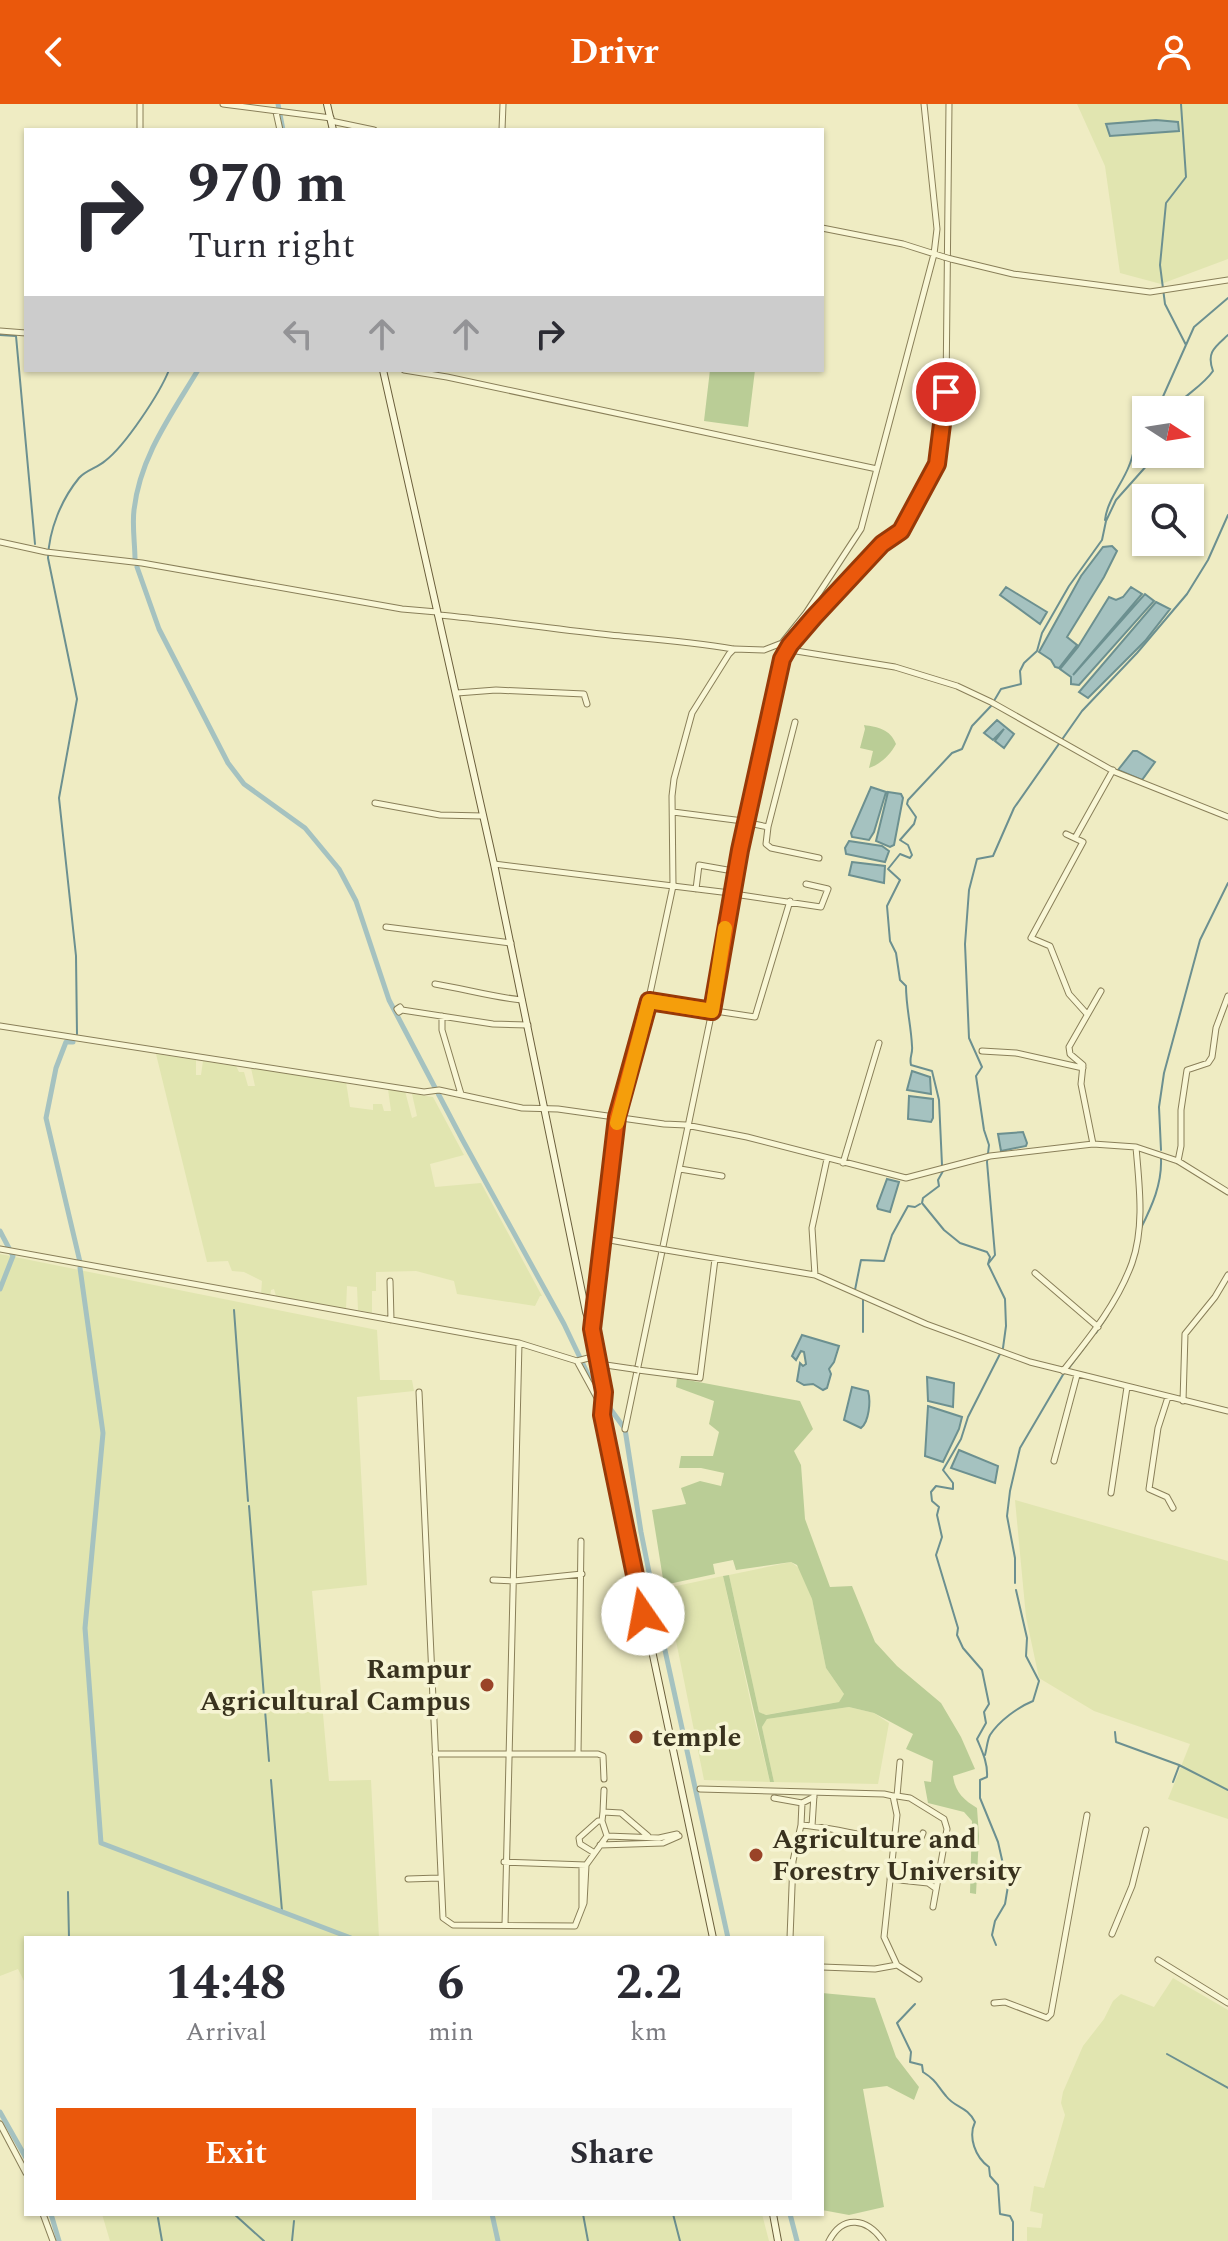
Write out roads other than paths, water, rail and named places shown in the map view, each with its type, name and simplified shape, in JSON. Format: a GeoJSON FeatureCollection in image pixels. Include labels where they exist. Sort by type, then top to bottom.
{"type":"FeatureCollection","features":[{"type":"Feature","properties":{"kind":"main road"},"geometry":{"type":"LineString","coordinates":[[327,104],[333,128]]}},
{"type":"Feature","properties":{"kind":"main road"},"geometry":{"type":"LineString","coordinates":[[383,372],[511,943],[592,1329],[604,1392],[603,1406],[713,1936]]}},
{"type":"Feature","properties":{"kind":"main road"},"geometry":{"type":"LineString","coordinates":[[773,2216],[778,2241]]}},
{"type":"Feature","properties":{"kind":"street"},"geometry":{"type":"LineString","coordinates":[[140,104],[140,128]]}},
{"type":"Feature","properties":{"kind":"street"},"geometry":{"type":"LineString","coordinates":[[223,104],[280,111],[365,128]]}},
{"type":"Feature","properties":{"kind":"street"},"geometry":{"type":"LineString","coordinates":[[502,128],[503,104]]}},
{"type":"Feature","properties":{"kind":"street"},"geometry":{"type":"LineString","coordinates":[[786,647],[861,529],[934,254],[937,229],[924,104]]}},
{"type":"Feature","properties":{"kind":"street"},"geometry":{"type":"LineString","coordinates":[[625,1429],[712,1011],[742,840],[782,659],[814,617],[882,544],[901,531],[937,464],[946,392],[949,104]]}},
{"type":"Feature","properties":{"kind":"street"},"geometry":{"type":"LineString","coordinates":[[280,111],[280,128]]}},
{"type":"Feature","properties":{"kind":"street"},"geometry":{"type":"LineString","coordinates":[[824,228],[903,244],[1013,274],[1150,292],[1228,280]]}},
{"type":"Feature","properties":{"kind":"street"},"geometry":{"type":"LineString","coordinates":[[0,331],[24,333]]}},
{"type":"Feature","properties":{"kind":"street"},"geometry":{"type":"LineString","coordinates":[[416,372],[877,469]]}},
{"type":"Feature","properties":{"kind":"street"},"geometry":{"type":"LineString","coordinates":[[0,542],[437,614],[609,635],[684,640],[734,649],[786,647],[895,667],[957,686],[1113,770],[1228,817]]}},
{"type":"Feature","properties":{"kind":"street"},"geometry":{"type":"LineString","coordinates":[[592,1329],[617,1117],[649,1001],[673,886],[674,779],[692,713],[723,661],[734,649]]}},
{"type":"Feature","properties":{"kind":"street"},"geometry":{"type":"LineString","coordinates":[[457,693],[496,690],[584,694],[587,704]]}},
{"type":"Feature","properties":{"kind":"street"},"geometry":{"type":"LineString","coordinates":[[795,722],[766,844],[771,848],[819,858]]}},
{"type":"Feature","properties":{"kind":"street"},"geometry":{"type":"LineString","coordinates":[[1075,838],[1113,770]]}},
{"type":"Feature","properties":{"kind":"street"},"geometry":{"type":"LineString","coordinates":[[375,803],[440,815],[483,816]]}},
{"type":"Feature","properties":{"kind":"street"},"geometry":{"type":"LineString","coordinates":[[673,812],[768,827]]}},
{"type":"Feature","properties":{"kind":"street"},"geometry":{"type":"LineString","coordinates":[[1066,834],[1083,842],[1031,938],[1050,946],[1069,994],[1087,1014]]}},
{"type":"Feature","properties":{"kind":"street"},"geometry":{"type":"LineString","coordinates":[[494,864],[821,907],[828,889],[806,884]]}},
{"type":"Feature","properties":{"kind":"street"},"geometry":{"type":"LineString","coordinates":[[696,889],[699,865],[733,871]]}},
{"type":"Feature","properties":{"kind":"street"},"geometry":{"type":"LineString","coordinates":[[649,1001],[755,1017],[790,901]]}},
{"type":"Feature","properties":{"kind":"street"},"geometry":{"type":"LineString","coordinates":[[386,927],[511,943]]}},
{"type":"Feature","properties":{"kind":"street"},"geometry":{"type":"LineString","coordinates":[[435,984],[471,990],[490,997],[522,1000]]}},
{"type":"Feature","properties":{"kind":"street"},"geometry":{"type":"LineString","coordinates":[[1093,1144],[1081,1084],[1083,1065],[1070,1054],[1069,1047],[1101,991]]}},
{"type":"Feature","properties":{"kind":"street"},"geometry":{"type":"LineString","coordinates":[[1178,1161],[1187,1070],[1208,1063],[1212,1057],[1216,1028],[1228,996]]}},
{"type":"Feature","properties":{"kind":"street"},"geometry":{"type":"LineString","coordinates":[[402,1010],[493,1024],[528,1025]]}},
{"type":"Feature","properties":{"kind":"street"},"geometry":{"type":"LineString","coordinates":[[442,1016],[442,1030],[461,1094]]}},
{"type":"Feature","properties":{"kind":"street"},"geometry":{"type":"LineString","coordinates":[[0,1026],[154,1052],[461,1094],[522,1108],[688,1125],[906,1178],[988,1156],[1093,1144],[1136,1147],[1178,1161],[1228,1192]]}},
{"type":"Feature","properties":{"kind":"street"},"geometry":{"type":"LineString","coordinates":[[843,1163],[879,1043]]}},
{"type":"Feature","properties":{"kind":"street"},"geometry":{"type":"LineString","coordinates":[[982,1051],[1016,1053],[1083,1068]]}},
{"type":"Feature","properties":{"kind":"street"},"geometry":{"type":"LineString","coordinates":[[1063,1371],[1107,1314],[1133,1258],[1140,1200],[1136,1147]]}},
{"type":"Feature","properties":{"kind":"street"},"geometry":{"type":"LineString","coordinates":[[815,1275],[812,1228],[827,1159]]}},
{"type":"Feature","properties":{"kind":"street"},"geometry":{"type":"LineString","coordinates":[[680,1169],[722,1176]]}},
{"type":"Feature","properties":{"kind":"street"},"geometry":{"type":"LineString","coordinates":[[604,1239],[815,1275],[1001,1353],[1077,1375],[1228,1411]]}},
{"type":"Feature","properties":{"kind":"street"},"geometry":{"type":"LineString","coordinates":[[6,1250],[519,1343],[581,1360],[700,1378],[715,1259]]}},
{"type":"Feature","properties":{"kind":"street"},"geometry":{"type":"LineString","coordinates":[[1035,1273],[1098,1327]]}},
{"type":"Feature","properties":{"kind":"street"},"geometry":{"type":"LineString","coordinates":[[1183,1401],[1185,1334],[1215,1297],[1228,1275]]}},
{"type":"Feature","properties":{"kind":"street"},"geometry":{"type":"LineString","coordinates":[[390,1281],[391,1320]]}},
{"type":"Feature","properties":{"kind":"street"},"geometry":{"type":"LineString","coordinates":[[505,1925],[504,1862],[519,1343]]}},
{"type":"Feature","properties":{"kind":"street"},"geometry":{"type":"LineString","coordinates":[[581,1360],[603,1406]]}},
{"type":"Feature","properties":{"kind":"street"},"geometry":{"type":"LineString","coordinates":[[1054,1461],[1077,1375]]}},
{"type":"Feature","properties":{"kind":"street"},"geometry":{"type":"LineString","coordinates":[[1111,1493],[1127,1387]]}},
{"type":"Feature","properties":{"kind":"street"},"geometry":{"type":"LineString","coordinates":[[419,1392],[439,1878],[441,1912],[445,1922],[453,1925],[575,1926],[582,1908],[584,1865],[607,1836]]}},
{"type":"Feature","properties":{"kind":"street"},"geometry":{"type":"LineString","coordinates":[[1168,1397],[1158,1428],[1149,1489],[1167,1497],[1173,1508]]}},
{"type":"Feature","properties":{"kind":"street"},"geometry":{"type":"LineString","coordinates":[[578,1754],[581,1541]]}},
{"type":"Feature","properties":{"kind":"street"},"geometry":{"type":"LineString","coordinates":[[493,1580],[514,1581],[582,1574]]}},
{"type":"Feature","properties":{"kind":"street"},"geometry":{"type":"LineString","coordinates":[[435,1754],[603,1756],[604,1779]]}},
{"type":"Feature","properties":{"kind":"street"},"geometry":{"type":"LineString","coordinates":[[900,1762],[884,1937],[897,1965],[919,1979]]}},
{"type":"Feature","properties":{"kind":"street"},"geometry":{"type":"LineString","coordinates":[[700,1789],[884,1794],[910,1798],[944,1819],[947,1829],[933,1907]]}},
{"type":"Feature","properties":{"kind":"street"},"geometry":{"type":"LineString","coordinates":[[604,1790],[602,1821],[607,1836]]}},
{"type":"Feature","properties":{"kind":"street"},"geometry":{"type":"LineString","coordinates":[[774,1798],[802,1803],[814,1794]]}},
{"type":"Feature","properties":{"kind":"street"},"geometry":{"type":"LineString","coordinates":[[812,1826],[814,1794]]}},
{"type":"Feature","properties":{"kind":"street"},"geometry":{"type":"LineString","coordinates":[[790,1936],[793,1861],[802,1803]]}},
{"type":"Feature","properties":{"kind":"street"},"geometry":{"type":"LineString","coordinates":[[603,1812],[614,1811],[625,1815],[648,1837]]}},
{"type":"Feature","properties":{"kind":"street"},"geometry":{"type":"LineString","coordinates":[[994,2003],[1005,2002],[1047,2018],[1051,2014],[1087,1815]]}},
{"type":"Feature","properties":{"kind":"street"},"geometry":{"type":"LineString","coordinates":[[593,1853],[580,1844],[579,1838],[602,1821]]}},
{"type":"Feature","properties":{"kind":"street"},"geometry":{"type":"LineString","coordinates":[[801,1825],[918,1845],[923,1833]]}},
{"type":"Feature","properties":{"kind":"street"},"geometry":{"type":"LineString","coordinates":[[1112,1934],[1132,1886],[1146,1830]]}},
{"type":"Feature","properties":{"kind":"street"},"geometry":{"type":"LineString","coordinates":[[593,1853],[602,1843],[663,1843],[676,1839],[678,1835],[666,1838],[607,1836]]}},
{"type":"Feature","properties":{"kind":"street"},"geometry":{"type":"LineString","coordinates":[[504,1862],[584,1865]]}},
{"type":"Feature","properties":{"kind":"street"},"geometry":{"type":"LineString","coordinates":[[408,1879],[439,1878]]}},
{"type":"Feature","properties":{"kind":"street"},"geometry":{"type":"LineString","coordinates":[[890,1879],[928,1883],[935,1888]]}},
{"type":"Feature","properties":{"kind":"street"},"geometry":{"type":"LineString","coordinates":[[1158,1960],[1228,2003]]}},
{"type":"Feature","properties":{"kind":"street"},"geometry":{"type":"LineString","coordinates":[[824,1967],[875,1969],[897,1965]]}},
{"type":"Feature","properties":{"kind":"street"},"geometry":{"type":"LineString","coordinates":[[0,2124],[24,2169]]}},
{"type":"Feature","properties":{"kind":"street"},"geometry":{"type":"LineString","coordinates":[[44,2216],[53,2241]]}},
{"type":"Feature","properties":{"kind":"street"},"geometry":{"type":"LineString","coordinates":[[829,2241],[839,2226],[854,2221],[872,2228],[883,2241]]}},
{"type":"Feature","properties":{"kind":"water"},"geometry":{"type":"Polygon","coordinates":[[[1156,120],[1178,122],[1179,131],[1110,136],[1106,124],[1156,120]]]}},
{"type":"Feature","properties":{"kind":"water"},"geometry":{"type":"Polygon","coordinates":[[[1112,546],[1117,551],[1067,637],[1077,645],[1059,668],[1055,667],[1039,652],[1081,576],[1103,547],[1112,546]]]}},
{"type":"Feature","properties":{"kind":"water"},"geometry":{"type":"Polygon","coordinates":[[[1006,587],[1047,612],[1040,624],[1000,595],[1006,587]]]}},
{"type":"Feature","properties":{"kind":"water"},"geometry":{"type":"Polygon","coordinates":[[[1131,587],[1142,594],[1073,675],[1145,594],[1154,601],[1079,685],[1071,684],[1071,677],[1060,669],[1078,647],[1109,597],[1116,600],[1123,597],[1131,587]]]}},
{"type":"Feature","properties":{"kind":"water"},"geometry":{"type":"Polygon","coordinates":[[[1156,602],[1170,609],[1145,641],[1088,698],[1079,692],[1156,602]]]}},
{"type":"Feature","properties":{"kind":"water"},"geometry":{"type":"Polygon","coordinates":[[[997,720],[1014,734],[1004,748],[995,741],[1004,729],[993,740],[984,733],[997,720]]]}},
{"type":"Feature","properties":{"kind":"water"},"geometry":{"type":"Polygon","coordinates":[[[1133,751],[1155,762],[1142,780],[1118,770],[1133,751]]]}},
{"type":"Feature","properties":{"kind":"water"},"geometry":{"type":"Polygon","coordinates":[[[871,787],[886,792],[874,832],[869,840],[852,837],[851,833],[871,787]]]}},
{"type":"Feature","properties":{"kind":"water"},"geometry":{"type":"Polygon","coordinates":[[[888,792],[901,794],[903,798],[894,845],[890,847],[876,841],[888,792]]]}},
{"type":"Feature","properties":{"kind":"water"},"geometry":{"type":"Polygon","coordinates":[[[849,841],[882,846],[889,851],[885,862],[846,854],[849,841]]]}},
{"type":"Feature","properties":{"kind":"water"},"geometry":{"type":"Polygon","coordinates":[[[852,862],[885,866],[884,883],[849,875],[852,862]]]}},
{"type":"Feature","properties":{"kind":"water"},"geometry":{"type":"Polygon","coordinates":[[[912,1071],[930,1077],[931,1094],[907,1090],[912,1071]]]}},
{"type":"Feature","properties":{"kind":"water"},"geometry":{"type":"Polygon","coordinates":[[[909,1096],[933,1099],[931,1122],[908,1119],[909,1096]]]}},
{"type":"Feature","properties":{"kind":"water"},"geometry":{"type":"Polygon","coordinates":[[[1023,1132],[1026,1146],[1001,1151],[998,1134],[1023,1132]]]}},
{"type":"Feature","properties":{"kind":"water"},"geometry":{"type":"Polygon","coordinates":[[[887,1179],[899,1182],[890,1212],[877,1206],[887,1179]]]}},
{"type":"Feature","properties":{"kind":"water"},"geometry":{"type":"Polygon","coordinates":[[[802,1335],[839,1346],[829,1369],[831,1374],[827,1388],[823,1390],[797,1381],[800,1363],[803,1366],[806,1364],[804,1352],[801,1351],[796,1360],[792,1356],[802,1335]]]}},
{"type":"Feature","properties":{"kind":"water"},"geometry":{"type":"Polygon","coordinates":[[[927,1377],[954,1383],[953,1407],[928,1401],[927,1377]]]}},
{"type":"Feature","properties":{"kind":"water"},"geometry":{"type":"Polygon","coordinates":[[[852,1387],[868,1391],[869,1411],[861,1428],[844,1420],[852,1387]]]}},
{"type":"Feature","properties":{"kind":"water"},"geometry":{"type":"Polygon","coordinates":[[[928,1406],[962,1417],[943,1462],[925,1456],[928,1406]]]}},
{"type":"Feature","properties":{"kind":"water"},"geometry":{"type":"Polygon","coordinates":[[[959,1450],[998,1466],[995,1483],[951,1468],[959,1450]]]}},
{"type":"Feature","properties":{"kind":"waterway"},"geometry":{"type":"LineString","coordinates":[[278,104],[283,128]]}},
{"type":"Feature","properties":{"kind":"waterway"},"geometry":{"type":"LineString","coordinates":[[1181,104],[1186,177],[1166,203],[1160,265],[1165,304],[1186,345]]}},
{"type":"Feature","properties":{"kind":"waterway"},"geometry":{"type":"LineString","coordinates":[[1163,396],[1194,327],[1228,298]]}},
{"type":"Feature","properties":{"kind":"waterway"},"geometry":{"type":"LineString","coordinates":[[0,335],[16,336],[35,544]]}},
{"type":"Feature","properties":{"kind":"waterway"},"geometry":{"type":"LineString","coordinates":[[1187,396],[1213,371],[1211,354],[1228,335]]}},
{"type":"Feature","properties":{"kind":"waterway"},"geometry":{"type":"LineString","coordinates":[[77,1034],[76,956],[59,798],[77,699],[48,558],[49,547],[57,516],[73,487],[82,475],[113,454],[132,432],[168,372]]}},
{"type":"Feature","properties":{"kind":"waterway"},"geometry":{"type":"LineString","coordinates":[[135,560],[134,510],[143,472],[167,420],[197,372]]}},
{"type":"Feature","properties":{"kind":"waterway"},"geometry":{"type":"LineString","coordinates":[[1105,520],[1132,456]]}},
{"type":"Feature","properties":{"kind":"waterway"},"geometry":{"type":"LineString","coordinates":[[942,1165],[939,1100],[932,1071],[911,1065],[906,986],[900,980],[896,953],[890,941],[887,906],[900,880],[888,869],[900,854],[910,858],[912,855],[908,845],[900,840],[916,817],[907,804],[908,800],[952,753],[962,749],[972,726],[991,706],[1001,689],[1021,684],[1020,671],[1024,663],[1037,651],[1042,633],[1069,586],[1102,540],[1106,521],[1116,500],[1145,468]]}},
{"type":"Feature","properties":{"kind":"waterway"},"geometry":{"type":"LineString","coordinates":[[988,1264],[995,1255],[987,1162],[989,1145],[976,1076],[982,1067],[969,1038],[965,944],[969,890],[977,859],[993,856],[1014,808],[1082,711],[1187,594],[1208,560],[1228,515]]}},
{"type":"Feature","properties":{"kind":"waterway"},"geometry":{"type":"LineString","coordinates":[[137,567],[159,629],[228,763],[244,784],[305,828],[339,869],[356,901],[389,1000],[564,1324],[593,1385],[625,1429],[661,1632],[728,1936]]}},
{"type":"Feature","properties":{"kind":"waterway"},"geometry":{"type":"LineString","coordinates":[[1161,1150],[1159,1107],[1164,1073],[1200,940],[1228,883]]}},
{"type":"Feature","properties":{"kind":"waterway"},"geometry":{"type":"LineString","coordinates":[[73,1042],[66,1042],[56,1068],[46,1118],[80,1262]]}},
{"type":"Feature","properties":{"kind":"waterway"},"geometry":{"type":"LineString","coordinates":[[1141,1228],[1158,1186],[1161,1159]]}},
{"type":"Feature","properties":{"kind":"waterway"},"geometry":{"type":"LineString","coordinates":[[943,1171],[938,1180],[939,1186],[923,1198],[922,1203],[944,1230],[960,1243],[987,1252],[990,1257],[988,1264],[1005,1299],[1003,1348],[968,1417],[961,1439],[943,1470],[953,1483],[953,1489],[936,1486],[931,1492],[932,1501],[939,1507],[937,1515],[942,1537],[936,1555],[958,1628],[957,1635],[963,1648],[982,1670],[989,1704],[984,1712],[986,1723],[977,1739],[987,1772],[987,1777],[980,1780],[980,1798],[998,1842],[1008,1886],[1005,1904],[995,1921],[992,1935],[996,1945]]}},
{"type":"Feature","properties":{"kind":"waterway"},"geometry":{"type":"LineString","coordinates":[[855,1290],[861,1260],[884,1261],[892,1235],[908,1206],[920,1204]]}},
{"type":"Feature","properties":{"kind":"waterway"},"geometry":{"type":"LineString","coordinates":[[0,1231],[13,1256],[0,1289]]}},
{"type":"Feature","properties":{"kind":"waterway"},"geometry":{"type":"LineString","coordinates":[[80,1268],[103,1433],[85,1628],[101,1843],[346,1936]]}},
{"type":"Feature","properties":{"kind":"waterway"},"geometry":{"type":"LineString","coordinates":[[863,1300],[863,1332]]}},
{"type":"Feature","properties":{"kind":"waterway"},"geometry":{"type":"LineString","coordinates":[[234,1310],[248,1501]]}},
{"type":"Feature","properties":{"kind":"waterway"},"geometry":{"type":"LineString","coordinates":[[1096,1333],[1108,1315]]}},
{"type":"Feature","properties":{"kind":"waterway"},"geometry":{"type":"LineString","coordinates":[[1069,1368],[1087,1344]]}},
{"type":"Feature","properties":{"kind":"waterway"},"geometry":{"type":"LineString","coordinates":[[1015,1583],[1015,1558],[1007,1516],[1020,1448],[1064,1373]]}},
{"type":"Feature","properties":{"kind":"waterway"},"geometry":{"type":"LineString","coordinates":[[249,1506],[269,1761]]}},
{"type":"Feature","properties":{"kind":"waterway"},"geometry":{"type":"LineString","coordinates":[[985,1755],[994,1730],[1009,1715],[1033,1701],[1039,1681],[1026,1656],[1027,1638],[1016,1590]]}},
{"type":"Feature","properties":{"kind":"waterway"},"geometry":{"type":"LineString","coordinates":[[1115,1732],[1116,1742],[1179,1765],[1228,1790]]}},
{"type":"Feature","properties":{"kind":"waterway"},"geometry":{"type":"LineString","coordinates":[[1173,1782],[1179,1766]]}},
{"type":"Feature","properties":{"kind":"waterway"},"geometry":{"type":"LineString","coordinates":[[271,1780],[282,1911]]}},
{"type":"Feature","properties":{"kind":"waterway"},"geometry":{"type":"LineString","coordinates":[[68,1892],[69,1936]]}},
{"type":"Feature","properties":{"kind":"waterway"},"geometry":{"type":"LineString","coordinates":[[915,2004],[897,2023],[911,2052],[910,2062],[922,2065],[923,2072],[975,2122],[972,2134],[974,2146],[998,2185],[1000,2214],[1010,2216],[1013,2222],[1013,2241]]}},
{"type":"Feature","properties":{"kind":"waterway"},"geometry":{"type":"LineString","coordinates":[[1167,2054],[1228,2088]]}},
{"type":"Feature","properties":{"kind":"waterway"},"geometry":{"type":"LineString","coordinates":[[0,2112],[24,2154]]}},
{"type":"Feature","properties":{"kind":"waterway"},"geometry":{"type":"LineString","coordinates":[[52,2216],[59,2241]]}},
{"type":"Feature","properties":{"kind":"waterway"},"geometry":{"type":"LineString","coordinates":[[236,2216],[264,2241]]}},
{"type":"Feature","properties":{"kind":"waterway"},"geometry":{"type":"LineString","coordinates":[[492,2216],[498,2241]]}},
{"type":"Feature","properties":{"kind":"waterway"},"geometry":{"type":"LineString","coordinates":[[583,2216],[588,2241]]}},
{"type":"Feature","properties":{"kind":"waterway"},"geometry":{"type":"LineString","coordinates":[[674,2216],[680,2241]]}},
{"type":"Feature","properties":{"kind":"waterway"},"geometry":{"type":"LineString","coordinates":[[791,2216],[797,2241]]}},
{"type":"Feature","properties":{"kind":"waterway"},"geometry":{"type":"LineString","coordinates":[[158,2218],[162,2241]]}},
{"type":"Feature","properties":{"kind":"waterway"},"geometry":{"type":"LineString","coordinates":[[292,2241],[294,2221]]}},
{"type":"Feature","properties":{"kind":"place","name":"Rampur Agricultural Campus"},"geometry":{"type":"Point","coordinates":[487,1685]}},
{"type":"Feature","properties":{"kind":"place","name":"temple"},"geometry":{"type":"Point","coordinates":[636,1737]}},
{"type":"Feature","properties":{"kind":"place","name":"Agriculture and Forestry University"},"geometry":{"type":"Point","coordinates":[756,1855]}}]}
